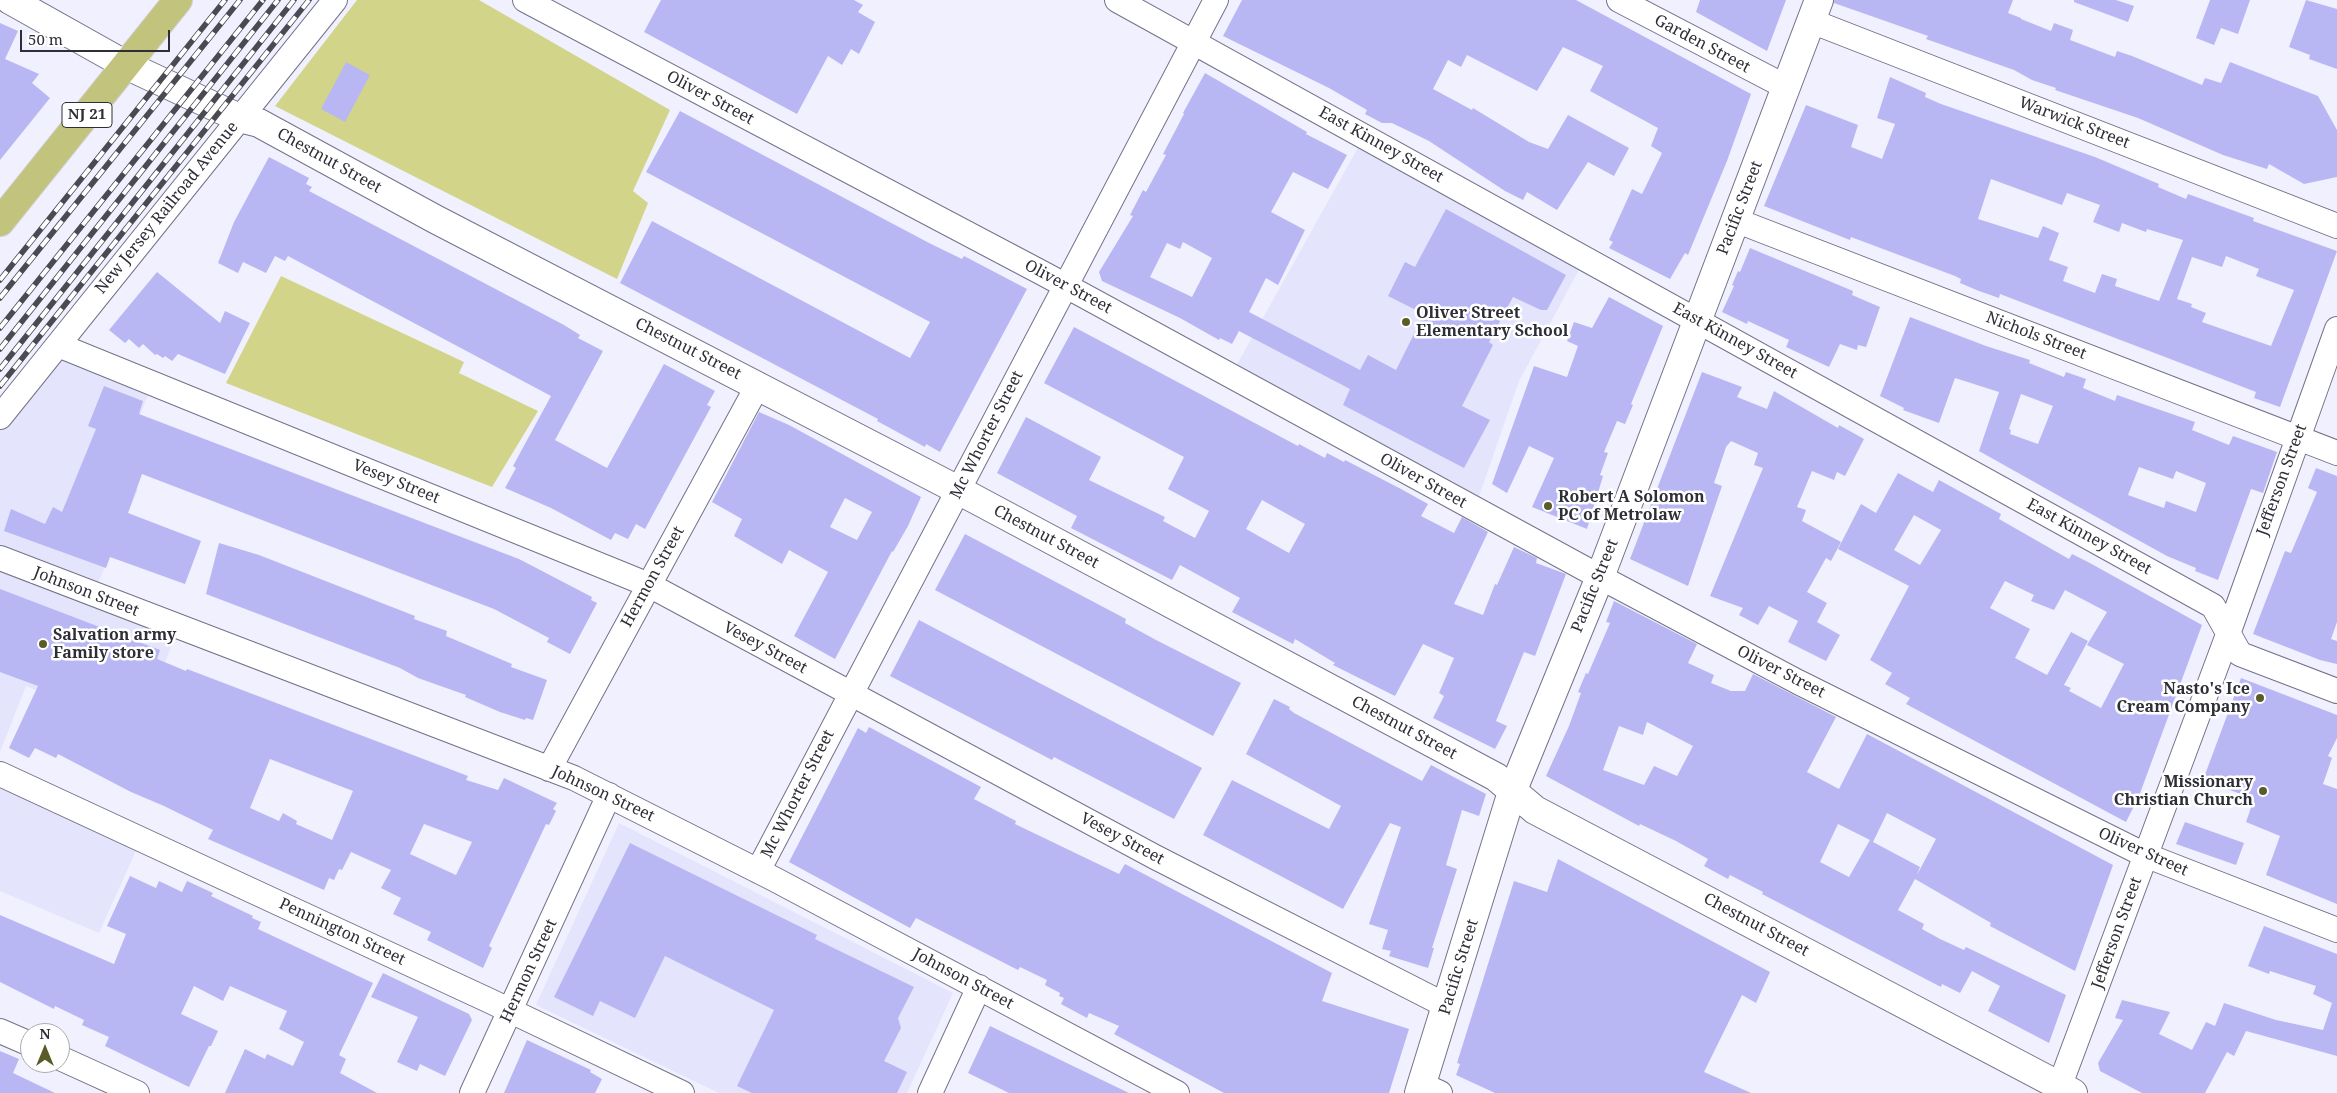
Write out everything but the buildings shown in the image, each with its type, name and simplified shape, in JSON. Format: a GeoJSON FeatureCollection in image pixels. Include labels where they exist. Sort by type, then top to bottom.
{"type":"FeatureCollection","features":[{"type":"Feature","properties":{"kind":"main road","name":"NJ 21"},"geometry":{"type":"LineString","coordinates":[[0,222],[178,0]]}},
{"type":"Feature","properties":{"kind":"street","name":"Chestnut Street"},"geometry":{"type":"LineString","coordinates":[[10,0],[126,65],[239,118],[259,123],[435,219],[958,490],[1496,777],[1535,810],[2063,1091]]}},
{"type":"Feature","properties":{"kind":"street","name":"New Jersey Railroad Avenue"},"geometry":{"type":"LineString","coordinates":[[0,417],[335,0]]}},
{"type":"Feature","properties":{"kind":"street","name":"Oliver Street"},"geometry":{"type":"LineString","coordinates":[[525,0],[1065,285],[1600,577],[1798,682],[2146,855],[2337,930]]}},
{"type":"Feature","properties":{"kind":"street","name":"East Kinney Street"},"geometry":{"type":"LineString","coordinates":[[1117,0],[2213,606],[2229,631],[2240,654],[2337,691]]}},
{"type":"Feature","properties":{"kind":"street","name":"Mc Whorter Street"},"geometry":{"type":"LineString","coordinates":[[758,871],[1216,0]]}},
{"type":"Feature","properties":{"kind":"street","name":"Garden Street"},"geometry":{"type":"LineString","coordinates":[[1619,0],[1786,87]]}},
{"type":"Feature","properties":{"kind":"street","name":"Pacific Street"},"geometry":{"type":"LineString","coordinates":[[1427,1090],[1447,1006],[1512,792],[1600,577],[1696,319],[1815,10]]}},
{"type":"Feature","properties":{"kind":"street","name":"Warwick Street"},"geometry":{"type":"LineString","coordinates":[[1815,10],[2337,226]]}},
{"type":"Feature","properties":{"kind":"street","name":"Nichols Street"},"geometry":{"type":"LineString","coordinates":[[1735,220],[2337,453]]}},
{"type":"Feature","properties":{"kind":"street","name":"Jefferson Street"},"geometry":{"type":"LineString","coordinates":[[2063,1091],[2146,855],[2229,631],[2337,329]]}},
{"type":"Feature","properties":{"kind":"street","name":"Vesey Street"},"geometry":{"type":"LineString","coordinates":[[58,345],[649,585],[1155,857],[1447,1006]]}},
{"type":"Feature","properties":{"kind":"street","name":"Hermon Street"},"geometry":{"type":"LineString","coordinates":[[549,769],[758,385]]}},
{"type":"Feature","properties":{"kind":"street","name":"Johnson Street"},"geometry":{"type":"LineString","coordinates":[[0,558],[549,769],[609,795],[758,871],[1177,1093]]}},
{"type":"Feature","properties":{"kind":"street","name":"Pennington Street"},"geometry":{"type":"LineString","coordinates":[[0,774],[511,1011],[682,1093]]}},
{"type":"Feature","properties":{"kind":"street","name":"Hermon Street"},"geometry":{"type":"LineString","coordinates":[[472,1093],[609,795]]}},
{"type":"Feature","properties":{"kind":"street"},"geometry":{"type":"LineString","coordinates":[[930,1093],[979,987]]}},
{"type":"Feature","properties":{"kind":"street"},"geometry":{"type":"LineString","coordinates":[[0,1031],[20,1040]]}},
{"type":"Feature","properties":{"kind":"street"},"geometry":{"type":"LineString","coordinates":[[70,1063],[136,1093]]}},
{"type":"Feature","properties":{"kind":"shaded area","name":"Oliver Street Elementary School"},"geometry":{"type":"Polygon","coordinates":[[[1360,144],[1581,266],[1519,381],[1476,505],[1230,377],[1360,144]]]}},
{"type":"Feature","properties":{"kind":"shaded area"},"geometry":{"type":"Polygon","coordinates":[[[70,341],[154,379],[115,481],[138,490],[89,604],[175,635],[141,731],[26,686],[0,752],[0,426],[70,341]]]}},
{"type":"Feature","properties":{"kind":"shaded area"},"geometry":{"type":"Polygon","coordinates":[[[0,780],[138,846],[99,933],[0,891],[0,780]]]}},
{"type":"Feature","properties":{"kind":"shaded area"},"geometry":{"type":"Polygon","coordinates":[[[619,823],[953,993],[907,1093],[719,1093],[536,1005],[619,823]]]}},
{"type":"Feature","properties":{"kind":"green space"},"geometry":{"type":"Polygon","coordinates":[[[357,0],[479,0],[670,110],[633,191],[648,203],[617,279],[275,106],[357,0]]]}},
{"type":"Feature","properties":{"kind":"green space"},"geometry":{"type":"Polygon","coordinates":[[[281,276],[464,362],[459,373],[538,411],[492,487],[226,383],[281,276]]]}},
{"type":"Feature","properties":{"kind":"railway"},"geometry":{"type":"LineString","coordinates":[[0,280],[225,0]]}},
{"type":"Feature","properties":{"kind":"railway"},"geometry":{"type":"LineString","coordinates":[[0,298],[240,0]]}},
{"type":"Feature","properties":{"kind":"railway"},"geometry":{"type":"LineString","coordinates":[[0,328],[263,0]]}},
{"type":"Feature","properties":{"kind":"railway"},"geometry":{"type":"LineString","coordinates":[[0,349],[278,0]]}},
{"type":"Feature","properties":{"kind":"railway"},"geometry":{"type":"LineString","coordinates":[[0,369],[294,0]]}},
{"type":"Feature","properties":{"kind":"railway"},"geometry":{"type":"LineString","coordinates":[[0,386],[309,0]]}},
{"type":"Feature","properties":{"kind":"place","name":"Oliver Street Elementary School"},"geometry":{"type":"Point","coordinates":[1406,322]}},
{"type":"Feature","properties":{"kind":"place","name":"Robert A Solomon PC of Metrolaw"},"geometry":{"type":"Point","coordinates":[1548,506]}},
{"type":"Feature","properties":{"kind":"place","name":"Salvation army Family store"},"geometry":{"type":"Point","coordinates":[43,644]}},
{"type":"Feature","properties":{"kind":"place","name":"Nasto's Ice Cream Company"},"geometry":{"type":"Point","coordinates":[2260,698]}},
{"type":"Feature","properties":{"kind":"place","name":"Missionary Christian Church"},"geometry":{"type":"Point","coordinates":[2263,791]}}]}
